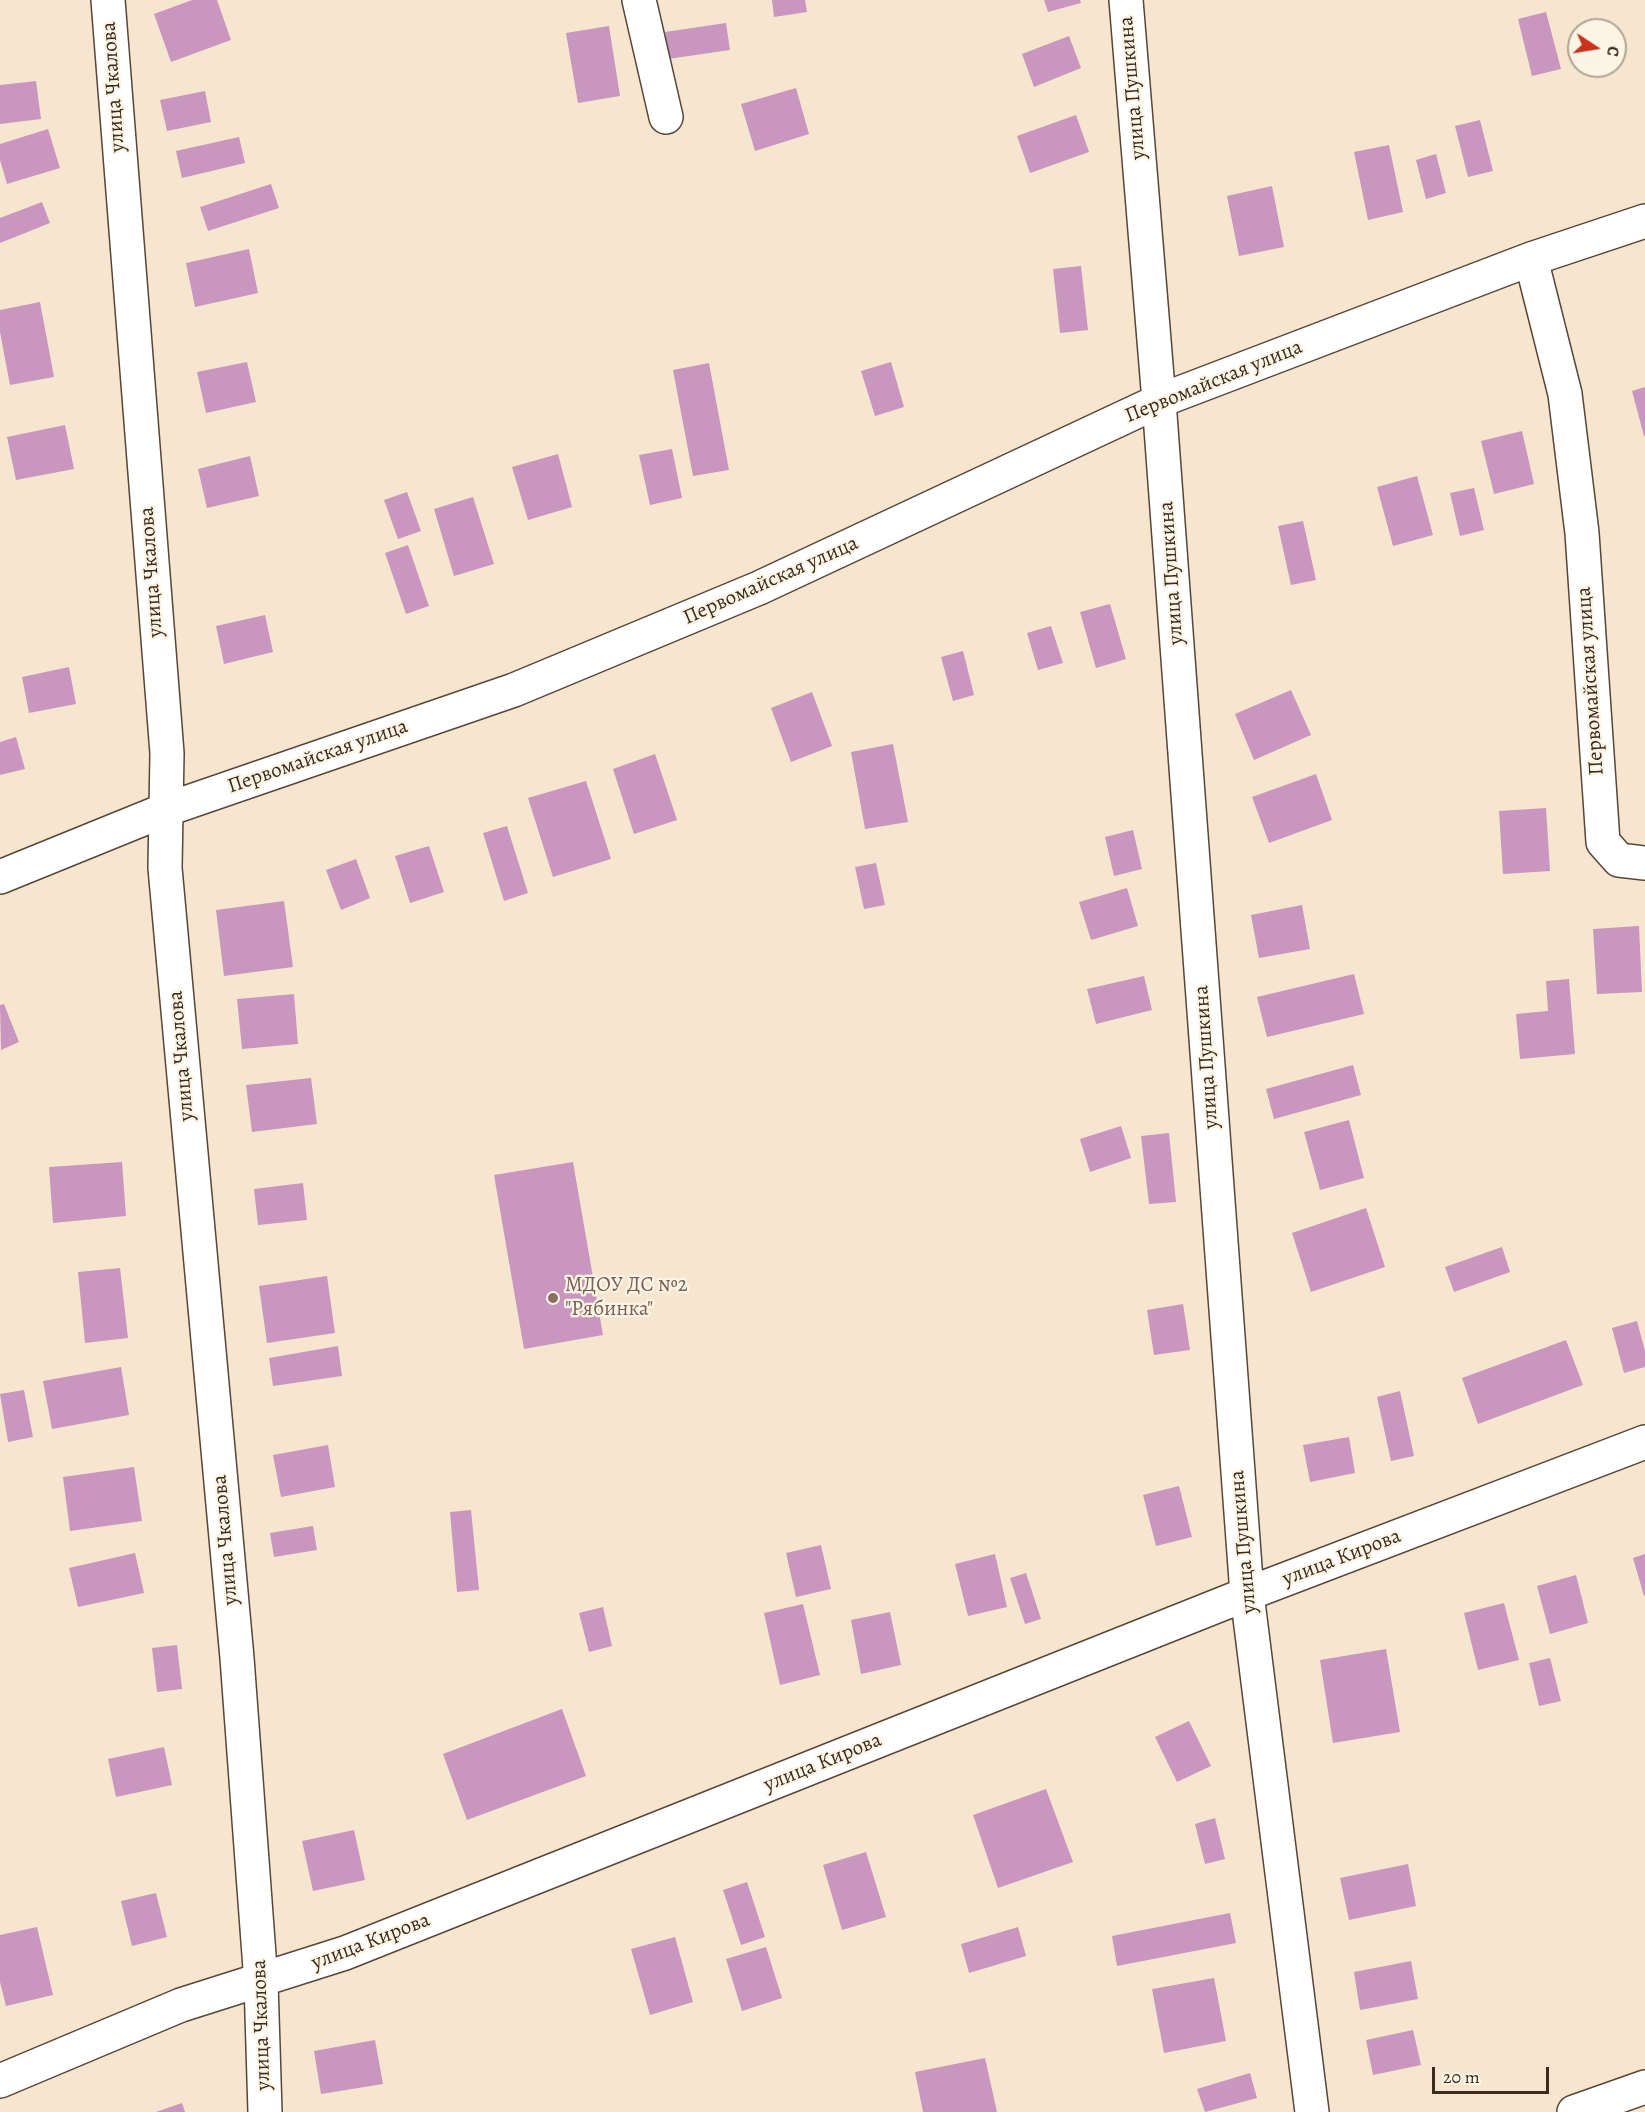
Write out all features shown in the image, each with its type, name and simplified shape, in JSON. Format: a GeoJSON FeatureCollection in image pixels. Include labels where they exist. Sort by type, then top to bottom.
{"type":"FeatureCollection","features":[{"type":"Feature","properties":{"kind":"street","name":"улица Чкалова"},"geometry":{"type":"LineString","coordinates":[[108,0],[167,753],[165,868],[237,1658],[261,1982],[265,2112]]}},
{"type":"Feature","properties":{"kind":"street"},"geometry":{"type":"LineString","coordinates":[[639,0],[666,117]]}},
{"type":"Feature","properties":{"kind":"street","name":"улица Пушкина"},"geometry":{"type":"LineString","coordinates":[[1126,0],[1159,401],[1247,1594],[1312,2112]]}},
{"type":"Feature","properties":{"kind":"street","name":"Первомайская улица"},"geometry":{"type":"LineString","coordinates":[[0,877],[165,810],[514,690],[759,588],[1159,401],[1532,259],[1645,221]]}},
{"type":"Feature","properties":{"kind":"street","name":"Первомайская улица"},"geometry":{"type":"LineString","coordinates":[[1532,259],[1566,406],[1582,533],[1603,842],[1618,860],[1645,863]]}},
{"type":"Feature","properties":{"kind":"street","name":"улица Кирова"},"geometry":{"type":"LineString","coordinates":[[0,2080],[181,2005],[261,1982],[345,1953],[1247,1594],[1645,1442]]}},
{"type":"Feature","properties":{"kind":"street"},"geometry":{"type":"LineString","coordinates":[[1574,2112],[1645,2087]]}},
{"type":"Feature","properties":{"kind":"building"},"geometry":{"type":"Polygon","coordinates":[[[192,0],[217,0],[231,40],[171,62],[154,14],[192,0]]]}},
{"type":"Feature","properties":{"kind":"building"},"geometry":{"type":"Polygon","coordinates":[[[772,0],[805,0],[807,12],[774,17],[772,0]]]}},
{"type":"Feature","properties":{"kind":"building"},"geometry":{"type":"Polygon","coordinates":[[[1044,0],[1080,0],[1081,3],[1048,12],[1044,0]]]}},
{"type":"Feature","properties":{"kind":"building"},"geometry":{"type":"Polygon","coordinates":[[[1546,12],[1561,69],[1532,76],[1518,19],[1546,12]]]}},
{"type":"Feature","properties":{"kind":"building"},"geometry":{"type":"Polygon","coordinates":[[[726,23],[730,50],[668,59],[665,32],[726,23]]]}},
{"type":"Feature","properties":{"kind":"building"},"geometry":{"type":"Polygon","coordinates":[[[609,26],[620,96],[578,103],[566,33],[609,26]]]}},
{"type":"Feature","properties":{"kind":"building"},"geometry":{"type":"Polygon","coordinates":[[[1069,36],[1081,68],[1034,87],[1022,54],[1069,36]]]}},
{"type":"Feature","properties":{"kind":"building"},"geometry":{"type":"Polygon","coordinates":[[[36,81],[41,119],[0,124],[0,85],[36,81]]]}},
{"type":"Feature","properties":{"kind":"building"},"geometry":{"type":"Polygon","coordinates":[[[796,88],[809,134],[755,151],[741,104],[796,88]]]}},
{"type":"Feature","properties":{"kind":"building"},"geometry":{"type":"Polygon","coordinates":[[[205,91],[211,122],[167,131],[160,100],[205,91]]]}},
{"type":"Feature","properties":{"kind":"building"},"geometry":{"type":"Polygon","coordinates":[[[1076,115],[1089,152],[1030,173],[1017,136],[1076,115]]]}},
{"type":"Feature","properties":{"kind":"building"},"geometry":{"type":"Polygon","coordinates":[[[1480,120],[1493,171],[1468,177],[1455,126],[1480,120]]]}},
{"type":"Feature","properties":{"kind":"building"},"geometry":{"type":"Polygon","coordinates":[[[48,129],[60,168],[7,184],[0,160],[0,144],[48,129]]]}},
{"type":"Feature","properties":{"kind":"building"},"geometry":{"type":"Polygon","coordinates":[[[239,137],[245,163],[182,178],[176,151],[239,137]]]}},
{"type":"Feature","properties":{"kind":"building"},"geometry":{"type":"Polygon","coordinates":[[[1389,145],[1403,212],[1368,220],[1354,152],[1389,145]]]}},
{"type":"Feature","properties":{"kind":"building"},"geometry":{"type":"Polygon","coordinates":[[[1436,154],[1446,193],[1426,199],[1416,160],[1436,154]]]}},
{"type":"Feature","properties":{"kind":"building"},"geometry":{"type":"Polygon","coordinates":[[[271,184],[279,208],[208,231],[200,207],[271,184]]]}},
{"type":"Feature","properties":{"kind":"building"},"geometry":{"type":"Polygon","coordinates":[[[1272,186],[1284,247],[1239,256],[1227,196],[1272,186]]]}},
{"type":"Feature","properties":{"kind":"building"},"geometry":{"type":"Polygon","coordinates":[[[42,202],[50,223],[0,243],[0,218],[42,202]]]}},
{"type":"Feature","properties":{"kind":"building"},"geometry":{"type":"Polygon","coordinates":[[[249,249],[258,293],[195,307],[186,263],[249,249]]]}},
{"type":"Feature","properties":{"kind":"building"},"geometry":{"type":"Polygon","coordinates":[[[1081,266],[1088,330],[1060,333],[1053,269],[1081,266]]]}},
{"type":"Feature","properties":{"kind":"building"},"geometry":{"type":"Polygon","coordinates":[[[40,302],[54,377],[10,385],[0,332],[0,310],[40,302]]]}},
{"type":"Feature","properties":{"kind":"building"},"geometry":{"type":"Polygon","coordinates":[[[247,362],[256,402],[206,413],[197,372],[247,362]]]}},
{"type":"Feature","properties":{"kind":"building"},"geometry":{"type":"Polygon","coordinates":[[[891,362],[904,407],[875,416],[861,371],[891,362]]]}},
{"type":"Feature","properties":{"kind":"building"},"geometry":{"type":"Polygon","coordinates":[[[709,363],[729,470],[693,476],[673,370],[709,363]]]}},
{"type":"Feature","properties":{"kind":"building"},"geometry":{"type":"Polygon","coordinates":[[[1645,387],[1645,436],[1644,436],[1632,391],[1645,387]]]}},
{"type":"Feature","properties":{"kind":"building"},"geometry":{"type":"Polygon","coordinates":[[[65,425],[74,469],[16,480],[7,437],[65,425]]]}},
{"type":"Feature","properties":{"kind":"building"},"geometry":{"type":"Polygon","coordinates":[[[1522,431],[1534,484],[1494,494],[1481,441],[1522,431]]]}},
{"type":"Feature","properties":{"kind":"building"},"geometry":{"type":"Polygon","coordinates":[[[672,449],[682,498],[650,505],[639,455],[672,449]]]}},
{"type":"Feature","properties":{"kind":"building"},"geometry":{"type":"Polygon","coordinates":[[[558,454],[572,507],[528,520],[512,467],[558,454]]]}},
{"type":"Feature","properties":{"kind":"building"},"geometry":{"type":"Polygon","coordinates":[[[250,456],[259,496],[207,508],[198,469],[250,456]]]}},
{"type":"Feature","properties":{"kind":"building"},"geometry":{"type":"Polygon","coordinates":[[[1417,476],[1433,535],[1393,546],[1377,487],[1417,476]]]}},
{"type":"Feature","properties":{"kind":"building"},"geometry":{"type":"Polygon","coordinates":[[[1474,488],[1484,530],[1460,536],[1450,493],[1474,488]]]}},
{"type":"Feature","properties":{"kind":"building"},"geometry":{"type":"Polygon","coordinates":[[[407,492],[421,531],[398,539],[384,500],[407,492]]]}},
{"type":"Feature","properties":{"kind":"building"},"geometry":{"type":"Polygon","coordinates":[[[473,497],[494,564],[454,576],[434,509],[473,497]]]}},
{"type":"Feature","properties":{"kind":"building"},"geometry":{"type":"Polygon","coordinates":[[[1303,521],[1316,580],[1291,585],[1278,526],[1303,521]]]}},
{"type":"Feature","properties":{"kind":"building"},"geometry":{"type":"Polygon","coordinates":[[[408,545],[429,606],[406,614],[385,553],[408,545]]]}},
{"type":"Feature","properties":{"kind":"building"},"geometry":{"type":"Polygon","coordinates":[[[1110,604],[1126,659],[1096,668],[1080,612],[1110,604]]]}},
{"type":"Feature","properties":{"kind":"building"},"geometry":{"type":"Polygon","coordinates":[[[265,615],[273,652],[224,664],[216,626],[265,615]]]}},
{"type":"Feature","properties":{"kind":"building"},"geometry":{"type":"Polygon","coordinates":[[[1051,626],[1063,663],[1038,670],[1027,633],[1051,626]]]}},
{"type":"Feature","properties":{"kind":"building"},"geometry":{"type":"Polygon","coordinates":[[[963,651],[974,695],[953,701],[941,657],[963,651]]]}},
{"type":"Feature","properties":{"kind":"building"},"geometry":{"type":"Polygon","coordinates":[[[69,667],[76,704],[29,713],[22,677],[69,667]]]}},
{"type":"Feature","properties":{"kind":"building"},"geometry":{"type":"Polygon","coordinates":[[[1291,690],[1311,735],[1254,760],[1235,714],[1291,690]]]}},
{"type":"Feature","properties":{"kind":"building"},"geometry":{"type":"Polygon","coordinates":[[[812,692],[832,746],[791,762],[771,708],[812,692]]]}},
{"type":"Feature","properties":{"kind":"building"},"geometry":{"type":"Polygon","coordinates":[[[16,737],[25,769],[0,775],[0,742],[16,737]]]}},
{"type":"Feature","properties":{"kind":"building"},"geometry":{"type":"Polygon","coordinates":[[[893,744],[908,822],[865,829],[851,752],[893,744]]]}},
{"type":"Feature","properties":{"kind":"building"},"geometry":{"type":"Polygon","coordinates":[[[655,754],[677,820],[634,834],[613,769],[655,754]]]}},
{"type":"Feature","properties":{"kind":"building"},"geometry":{"type":"Polygon","coordinates":[[[1316,774],[1332,820],[1269,843],[1252,797],[1316,774]]]}},
{"type":"Feature","properties":{"kind":"building"},"geometry":{"type":"Polygon","coordinates":[[[586,781],[611,859],[553,877],[528,798],[586,781]]]}},
{"type":"Feature","properties":{"kind":"building"},"geometry":{"type":"Polygon","coordinates":[[[1546,808],[1550,871],[1503,874],[1499,811],[1546,808]]]}},
{"type":"Feature","properties":{"kind":"building"},"geometry":{"type":"Polygon","coordinates":[[[507,826],[528,893],[504,901],[483,833],[507,826]]]}},
{"type":"Feature","properties":{"kind":"building"},"geometry":{"type":"Polygon","coordinates":[[[1133,830],[1142,869],[1114,876],[1105,837],[1133,830]]]}},
{"type":"Feature","properties":{"kind":"building"},"geometry":{"type":"Polygon","coordinates":[[[429,846],[444,892],[410,903],[395,856],[429,846]]]}},
{"type":"Feature","properties":{"kind":"building"},"geometry":{"type":"Polygon","coordinates":[[[356,859],[370,898],[341,910],[326,870],[356,859]]]}},
{"type":"Feature","properties":{"kind":"building"},"geometry":{"type":"Polygon","coordinates":[[[876,863],[885,905],[864,909],[855,867],[876,863]]]}},
{"type":"Feature","properties":{"kind":"building"},"geometry":{"type":"Polygon","coordinates":[[[1127,888],[1138,926],[1091,940],[1079,902],[1127,888]]]}},
{"type":"Feature","properties":{"kind":"building"},"geometry":{"type":"Polygon","coordinates":[[[284,901],[293,967],[224,976],[216,910],[284,901]]]}},
{"type":"Feature","properties":{"kind":"building"},"geometry":{"type":"Polygon","coordinates":[[[1302,905],[1310,949],[1259,958],[1251,915],[1302,905]]]}},
{"type":"Feature","properties":{"kind":"building"},"geometry":{"type":"Polygon","coordinates":[[[1639,926],[1642,992],[1597,994],[1593,929],[1639,926]]]}},
{"type":"Feature","properties":{"kind":"building"},"geometry":{"type":"Polygon","coordinates":[[[1354,974],[1364,1014],[1267,1037],[1257,997],[1354,974]]]}},
{"type":"Feature","properties":{"kind":"building"},"geometry":{"type":"Polygon","coordinates":[[[1144,976],[1152,1010],[1096,1024],[1087,989],[1144,976]]]}},
{"type":"Feature","properties":{"kind":"building"},"geometry":{"type":"Polygon","coordinates":[[[1569,979],[1575,1054],[1520,1059],[1516,1014],[1548,1011],[1546,981],[1569,979]]]}},
{"type":"Feature","properties":{"kind":"building"},"geometry":{"type":"Polygon","coordinates":[[[294,994],[298,1044],[242,1049],[237,999],[294,994]]]}},
{"type":"Feature","properties":{"kind":"building"},"geometry":{"type":"Polygon","coordinates":[[[4,1004],[19,1042],[1,1050],[0,1005],[4,1004]]]}},
{"type":"Feature","properties":{"kind":"building"},"geometry":{"type":"Polygon","coordinates":[[[1353,1065],[1361,1095],[1274,1119],[1266,1089],[1353,1065]]]}},
{"type":"Feature","properties":{"kind":"building"},"geometry":{"type":"Polygon","coordinates":[[[311,1078],[317,1124],[252,1132],[246,1085],[311,1078]]]}},
{"type":"Feature","properties":{"kind":"building"},"geometry":{"type":"Polygon","coordinates":[[[1349,1120],[1364,1178],[1320,1190],[1304,1132],[1349,1120]]]}},
{"type":"Feature","properties":{"kind":"building"},"geometry":{"type":"Polygon","coordinates":[[[1121,1126],[1131,1158],[1090,1172],[1080,1139],[1121,1126]]]}},
{"type":"Feature","properties":{"kind":"building"},"geometry":{"type":"Polygon","coordinates":[[[1169,1133],[1176,1202],[1149,1204],[1141,1136],[1169,1133]]]}},
{"type":"Feature","properties":{"kind":"building"},"geometry":{"type":"Polygon","coordinates":[[[122,1162],[126,1216],[53,1223],[49,1167],[122,1162]]]}},
{"type":"Feature","properties":{"kind":"building"},"geometry":{"type":"Polygon","coordinates":[[[573,1162],[603,1335],[524,1349],[494,1175],[573,1162]]]}},
{"type":"Feature","properties":{"kind":"building"},"geometry":{"type":"Polygon","coordinates":[[[303,1183],[307,1220],[258,1225],[254,1189],[303,1183]]]}},
{"type":"Feature","properties":{"kind":"building"},"geometry":{"type":"Polygon","coordinates":[[[1366,1208],[1385,1267],[1311,1292],[1292,1233],[1366,1208]]]}},
{"type":"Feature","properties":{"kind":"building"},"geometry":{"type":"Polygon","coordinates":[[[1502,1247],[1510,1272],[1454,1292],[1445,1267],[1502,1247]]]}},
{"type":"Feature","properties":{"kind":"building"},"geometry":{"type":"Polygon","coordinates":[[[120,1268],[128,1338],[85,1343],[78,1272],[120,1268]]]}},
{"type":"Feature","properties":{"kind":"building"},"geometry":{"type":"Polygon","coordinates":[[[327,1276],[335,1333],[267,1343],[259,1286],[327,1276]]]}},
{"type":"Feature","properties":{"kind":"building"},"geometry":{"type":"Polygon","coordinates":[[[1183,1304],[1190,1350],[1154,1355],[1147,1310],[1183,1304]]]}},
{"type":"Feature","properties":{"kind":"building"},"geometry":{"type":"Polygon","coordinates":[[[1637,1321],[1645,1351],[1645,1367],[1624,1373],[1612,1328],[1637,1321]]]}},
{"type":"Feature","properties":{"kind":"building"},"geometry":{"type":"Polygon","coordinates":[[[1566,1340],[1583,1385],[1478,1424],[1462,1378],[1566,1340]]]}},
{"type":"Feature","properties":{"kind":"building"},"geometry":{"type":"Polygon","coordinates":[[[338,1346],[342,1376],[273,1386],[269,1358],[338,1346]]]}},
{"type":"Feature","properties":{"kind":"building"},"geometry":{"type":"Polygon","coordinates":[[[121,1367],[129,1415],[52,1429],[43,1381],[121,1367]]]}},
{"type":"Feature","properties":{"kind":"building"},"geometry":{"type":"Polygon","coordinates":[[[24,1390],[33,1437],[8,1442],[0,1394],[24,1390]]]}},
{"type":"Feature","properties":{"kind":"building"},"geometry":{"type":"Polygon","coordinates":[[[1400,1391],[1414,1456],[1391,1461],[1377,1397],[1400,1391]]]}},
{"type":"Feature","properties":{"kind":"building"},"geometry":{"type":"Polygon","coordinates":[[[1349,1437],[1355,1473],[1310,1482],[1303,1445],[1349,1437]]]}},
{"type":"Feature","properties":{"kind":"building"},"geometry":{"type":"Polygon","coordinates":[[[328,1445],[335,1487],[281,1497],[273,1455],[328,1445]]]}},
{"type":"Feature","properties":{"kind":"building"},"geometry":{"type":"Polygon","coordinates":[[[134,1467],[142,1521],[70,1531],[63,1477],[134,1467]]]}},
{"type":"Feature","properties":{"kind":"building"},"geometry":{"type":"Polygon","coordinates":[[[1179,1486],[1192,1537],[1156,1546],[1143,1495],[1179,1486]]]}},
{"type":"Feature","properties":{"kind":"building"},"geometry":{"type":"Polygon","coordinates":[[[471,1510],[479,1590],[457,1592],[450,1512],[471,1510]]]}},
{"type":"Feature","properties":{"kind":"building"},"geometry":{"type":"Polygon","coordinates":[[[313,1526],[317,1550],[274,1557],[270,1533],[313,1526]]]}},
{"type":"Feature","properties":{"kind":"building"},"geometry":{"type":"Polygon","coordinates":[[[821,1545],[831,1589],[796,1597],[786,1553],[821,1545]]]}},
{"type":"Feature","properties":{"kind":"building"},"geometry":{"type":"Polygon","coordinates":[[[135,1553],[144,1593],[78,1607],[69,1568],[135,1553]]]}},
{"type":"Feature","properties":{"kind":"building"},"geometry":{"type":"Polygon","coordinates":[[[995,1554],[1007,1607],[968,1616],[955,1564],[995,1554]]]}},
{"type":"Feature","properties":{"kind":"building"},"geometry":{"type":"Polygon","coordinates":[[[1645,1554],[1645,1595],[1644,1596],[1633,1558],[1645,1554]]]}},
{"type":"Feature","properties":{"kind":"building"},"geometry":{"type":"Polygon","coordinates":[[[1026,1573],[1041,1619],[1025,1624],[1010,1578],[1026,1573]]]}},
{"type":"Feature","properties":{"kind":"building"},"geometry":{"type":"Polygon","coordinates":[[[1576,1575],[1588,1623],[1550,1634],[1537,1586],[1576,1575]]]}},
{"type":"Feature","properties":{"kind":"building"},"geometry":{"type":"Polygon","coordinates":[[[1504,1603],[1519,1660],[1478,1670],[1464,1613],[1504,1603]]]}},
{"type":"Feature","properties":{"kind":"building"},"geometry":{"type":"Polygon","coordinates":[[[803,1604],[820,1675],[780,1685],[764,1613],[803,1604]]]}},
{"type":"Feature","properties":{"kind":"building"},"geometry":{"type":"Polygon","coordinates":[[[603,1607],[612,1646],[589,1652],[579,1613],[603,1607]]]}},
{"type":"Feature","properties":{"kind":"building"},"geometry":{"type":"Polygon","coordinates":[[[890,1612],[901,1665],[861,1674],[851,1620],[890,1612]]]}},
{"type":"Feature","properties":{"kind":"building"},"geometry":{"type":"Polygon","coordinates":[[[177,1645],[182,1689],[157,1692],[152,1648],[177,1645]]]}},
{"type":"Feature","properties":{"kind":"building"},"geometry":{"type":"Polygon","coordinates":[[[1386,1649],[1400,1732],[1333,1743],[1320,1660],[1386,1649]]]}},
{"type":"Feature","properties":{"kind":"building"},"geometry":{"type":"Polygon","coordinates":[[[1550,1658],[1561,1701],[1539,1706],[1529,1663],[1550,1658]]]}},
{"type":"Feature","properties":{"kind":"building"},"geometry":{"type":"Polygon","coordinates":[[[562,1709],[586,1776],[467,1820],[443,1754],[562,1709]]]}},
{"type":"Feature","properties":{"kind":"building"},"geometry":{"type":"Polygon","coordinates":[[[1189,1721],[1211,1766],[1177,1782],[1155,1737],[1189,1721]]]}},
{"type":"Feature","properties":{"kind":"building"},"geometry":{"type":"Polygon","coordinates":[[[164,1747],[172,1785],[116,1797],[108,1759],[164,1747]]]}},
{"type":"Feature","properties":{"kind":"building"},"geometry":{"type":"Polygon","coordinates":[[[1046,1789],[1073,1862],[998,1888],[973,1815],[1046,1789]]]}},
{"type":"Feature","properties":{"kind":"building"},"geometry":{"type":"Polygon","coordinates":[[[1215,1818],[1225,1859],[1205,1864],[1195,1824],[1215,1818]]]}},
{"type":"Feature","properties":{"kind":"building"},"geometry":{"type":"Polygon","coordinates":[[[354,1830],[365,1880],[313,1891],[302,1841],[354,1830]]]}},
{"type":"Feature","properties":{"kind":"building"},"geometry":{"type":"Polygon","coordinates":[[[866,1852],[886,1917],[842,1930],[823,1865],[866,1852]]]}},
{"type":"Feature","properties":{"kind":"building"},"geometry":{"type":"Polygon","coordinates":[[[1408,1864],[1416,1906],[1349,1920],[1340,1878],[1408,1864]]]}},
{"type":"Feature","properties":{"kind":"building"},"geometry":{"type":"Polygon","coordinates":[[[747,1882],[765,1937],[741,1945],[723,1890],[747,1882]]]}},
{"type":"Feature","properties":{"kind":"building"},"geometry":{"type":"Polygon","coordinates":[[[156,1893],[167,1937],[132,1946],[121,1901],[156,1893]]]}},
{"type":"Feature","properties":{"kind":"building"},"geometry":{"type":"Polygon","coordinates":[[[1230,1913],[1236,1943],[1117,1966],[1112,1936],[1230,1913]]]}},
{"type":"Feature","properties":{"kind":"building"},"geometry":{"type":"Polygon","coordinates":[[[37,1927],[53,1995],[6,2006],[0,1982],[0,1935],[37,1927]]]}},
{"type":"Feature","properties":{"kind":"building"},"geometry":{"type":"Polygon","coordinates":[[[1018,1927],[1026,1956],[969,1973],[961,1944],[1018,1927]]]}},
{"type":"Feature","properties":{"kind":"building"},"geometry":{"type":"Polygon","coordinates":[[[675,1937],[693,2002],[650,2015],[631,1949],[675,1937]]]}},
{"type":"Feature","properties":{"kind":"building"},"geometry":{"type":"Polygon","coordinates":[[[766,1947],[782,1998],[742,2011],[726,1959],[766,1947]]]}},
{"type":"Feature","properties":{"kind":"building"},"geometry":{"type":"Polygon","coordinates":[[[1411,1961],[1418,1999],[1360,2010],[1354,1972],[1411,1961]]]}},
{"type":"Feature","properties":{"kind":"building"},"geometry":{"type":"Polygon","coordinates":[[[1214,1978],[1226,2041],[1164,2053],[1152,1989],[1214,1978]]]}},
{"type":"Feature","properties":{"kind":"building"},"geometry":{"type":"Polygon","coordinates":[[[1413,2030],[1421,2065],[1373,2075],[1366,2040],[1413,2030]]]}},
{"type":"Feature","properties":{"kind":"building"},"geometry":{"type":"Polygon","coordinates":[[[375,2040],[383,2084],[321,2094],[314,2051],[375,2040]]]}},
{"type":"Feature","properties":{"kind":"building"},"geometry":{"type":"Polygon","coordinates":[[[985,2058],[997,2112],[923,2112],[915,2072],[985,2058]]]}},
{"type":"Feature","properties":{"kind":"building"},"geometry":{"type":"Polygon","coordinates":[[[1250,2073],[1257,2098],[1205,2112],[1197,2089],[1250,2073]]]}},
{"type":"Feature","properties":{"kind":"building"},"geometry":{"type":"Polygon","coordinates":[[[182,2103],[185,2112],[156,2112],[182,2103]]]}},
{"type":"Feature","properties":{"kind":"place","name":"МДОУ ДС №2 \"Рябинка\""},"geometry":{"type":"Point","coordinates":[553,1298]}}]}
